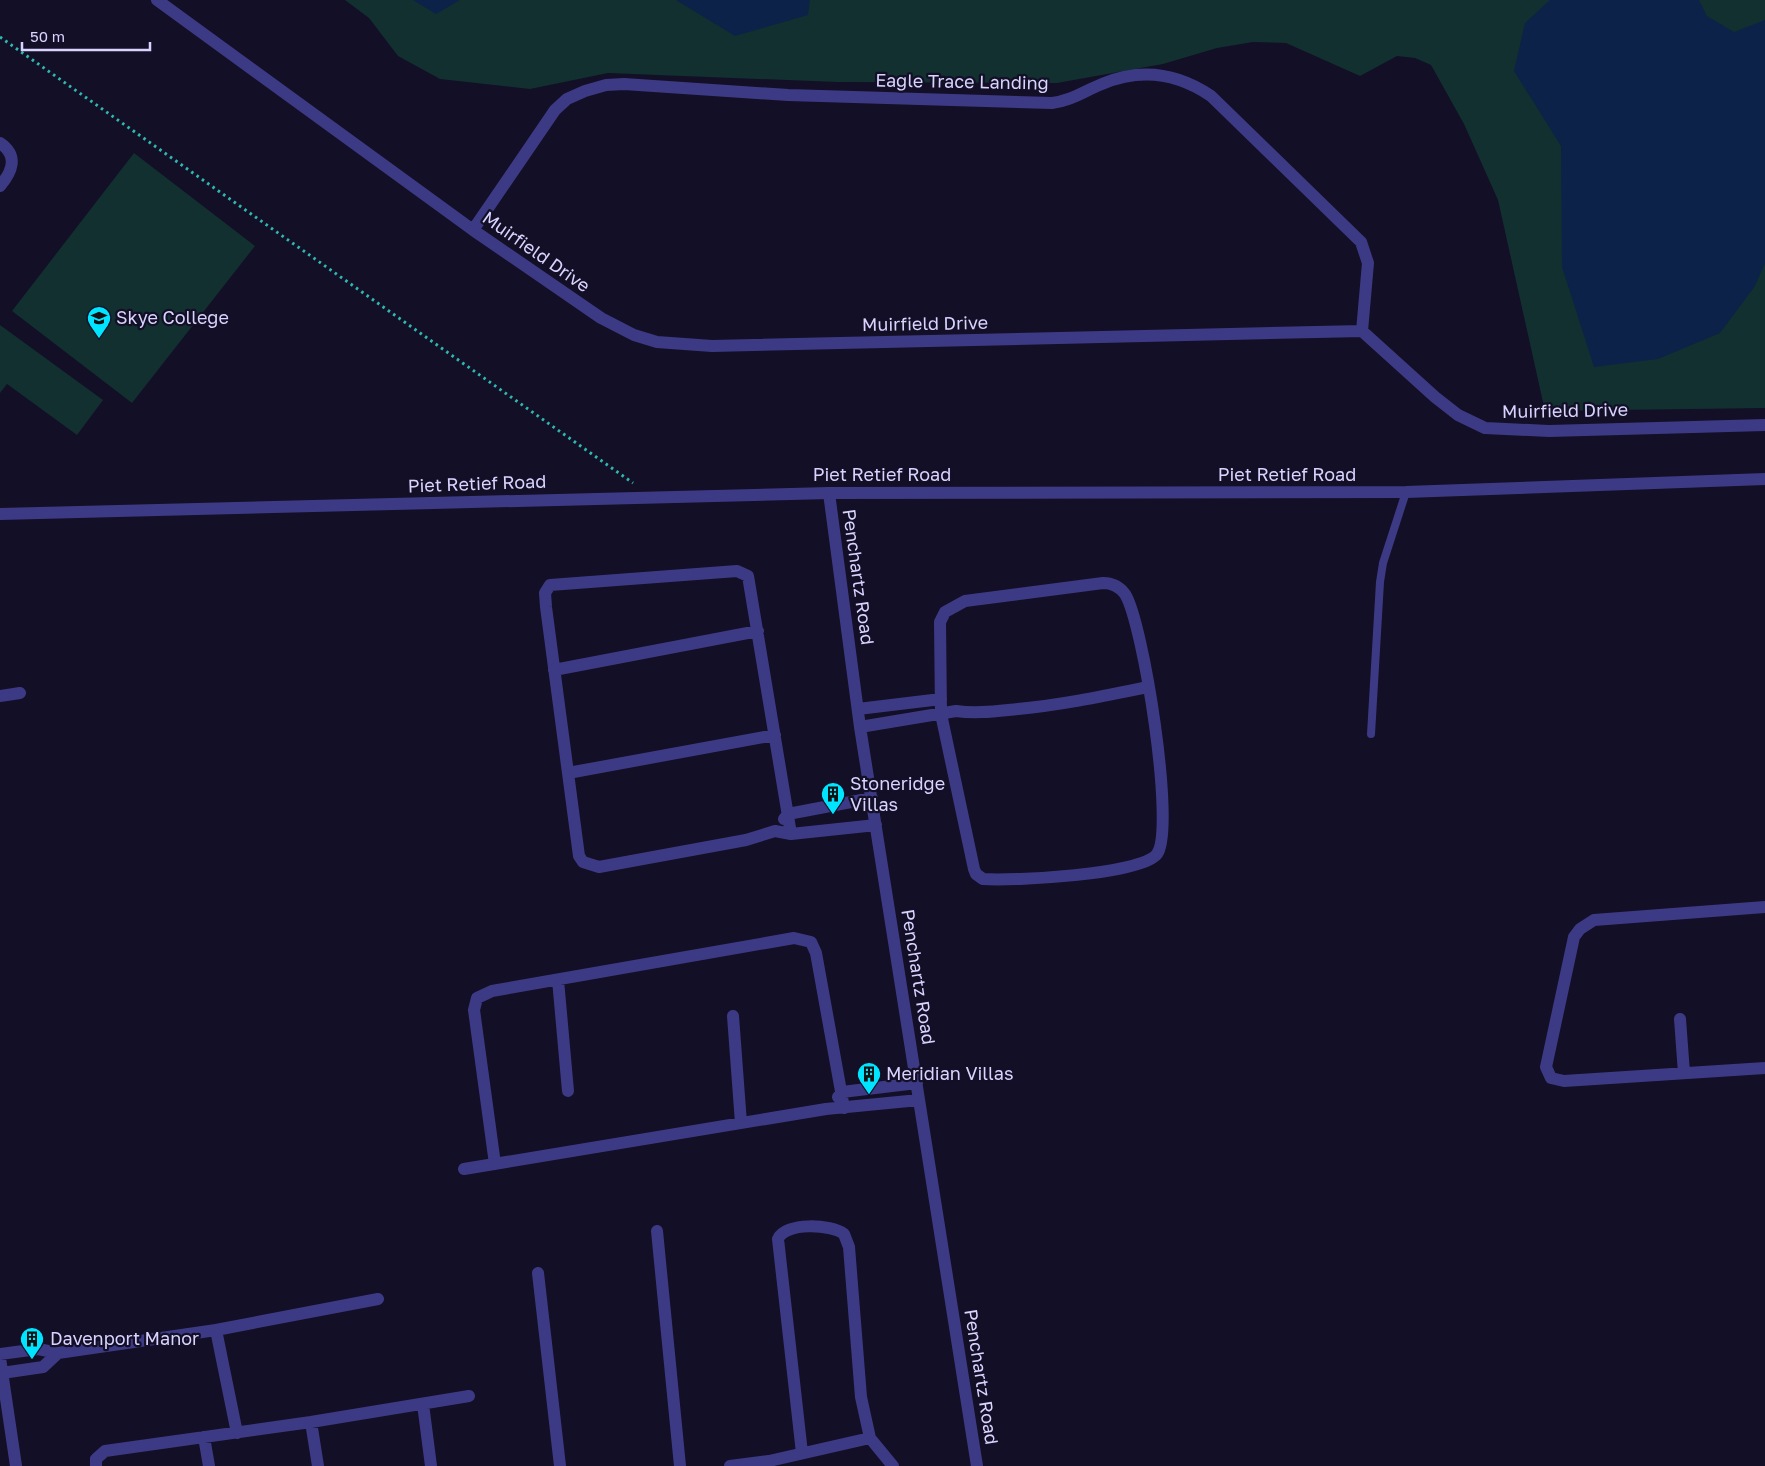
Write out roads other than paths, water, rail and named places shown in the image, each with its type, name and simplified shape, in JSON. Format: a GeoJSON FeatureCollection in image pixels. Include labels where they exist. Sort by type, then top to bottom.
{"type":"FeatureCollection","features":[{"type":"Feature","properties":{"kind":"street","name":"Muirfield Drive"},"geometry":{"type":"LineString","coordinates":[[157,0],[473,230],[601,318],[634,335],[673,345],[712,346],[1362,331],[1435,397],[1471,423],[1485,428],[1549,431],[1765,425]]}},
{"type":"Feature","properties":{"kind":"street","name":"Eagle Trace Landing"},"geometry":{"type":"LineString","coordinates":[[473,230],[555,110],[567,99],[606,85],[641,84],[788,95],[1052,103],[1065,101],[1102,84],[1130,75],[1159,75],[1184,81],[1211,96],[1361,242],[1368,263],[1362,331]]}},
{"type":"Feature","properties":{"kind":"street"},"geometry":{"type":"LineString","coordinates":[[0,143],[10,153],[12,164],[9,174],[0,186]]}},
{"type":"Feature","properties":{"kind":"street","name":"Piet Retief Road"},"geometry":{"type":"LineString","coordinates":[[0,514],[828,492],[1406,492],[1765,479]]}},
{"type":"Feature","properties":{"kind":"street","name":"Penchartz Road"},"geometry":{"type":"LineString","coordinates":[[828,492],[860,727],[977,1466]]}},
{"type":"Feature","properties":{"kind":"street"},"geometry":{"type":"LineString","coordinates":[[791,834],[748,576],[741,571],[556,583],[547,588],[545,599],[554,670],[579,856],[583,862],[592,867],[733,843],[775,831],[791,834],[876,825]]}},
{"type":"Feature","properties":{"kind":"street"},"geometry":{"type":"LineString","coordinates":[[1103,583],[1119,587],[1126,595],[1134,617],[1161,765],[1163,791],[1161,845],[1158,853],[1153,858],[1123,868],[1100,872],[983,879],[976,874],[942,714],[941,699],[940,631],[945,612],[965,601],[1103,583]]}},
{"type":"Feature","properties":{"kind":"street"},"geometry":{"type":"LineString","coordinates":[[554,670],[758,631]]}},
{"type":"Feature","properties":{"kind":"street"},"geometry":{"type":"LineString","coordinates":[[860,727],[903,718],[956,711],[970,713],[992,712],[1066,705],[1148,687]]}},
{"type":"Feature","properties":{"kind":"street"},"geometry":{"type":"LineString","coordinates":[[0,696],[20,693]]}},
{"type":"Feature","properties":{"kind":"street"},"geometry":{"type":"LineString","coordinates":[[858,709],[941,699],[956,711]]}},
{"type":"Feature","properties":{"kind":"street"},"geometry":{"type":"LineString","coordinates":[[568,773],[775,734]]}},
{"type":"Feature","properties":{"kind":"street"},"geometry":{"type":"LineString","coordinates":[[775,831],[788,814],[872,798]]}},
{"type":"Feature","properties":{"kind":"street"},"geometry":{"type":"LineString","coordinates":[[1765,907],[1594,920],[1580,929],[1574,937],[1547,1061],[1547,1072],[1551,1078],[1575,1081],[1765,1068]]}},
{"type":"Feature","properties":{"kind":"street"},"geometry":{"type":"LineString","coordinates":[[495,1164],[474,1004],[477,998],[492,991],[794,938],[810,942],[816,952],[844,1108]]}},
{"type":"Feature","properties":{"kind":"street"},"geometry":{"type":"LineString","coordinates":[[558,980],[568,1091]]}},
{"type":"Feature","properties":{"kind":"street"},"geometry":{"type":"LineString","coordinates":[[733,1016],[741,1123]]}},
{"type":"Feature","properties":{"kind":"street"},"geometry":{"type":"LineString","coordinates":[[1680,1019],[1684,1073]]}},
{"type":"Feature","properties":{"kind":"street"},"geometry":{"type":"LineString","coordinates":[[826,1109],[842,1092],[917,1083]]}},
{"type":"Feature","properties":{"kind":"street"},"geometry":{"type":"LineString","coordinates":[[464,1169],[826,1109],[919,1100]]}},
{"type":"Feature","properties":{"kind":"street"},"geometry":{"type":"LineString","coordinates":[[802,1453],[778,1244],[780,1233],[789,1228],[829,1227],[839,1230],[847,1241],[861,1397],[870,1438],[893,1466]]}},
{"type":"Feature","properties":{"kind":"street"},"geometry":{"type":"LineString","coordinates":[[657,1231],[680,1466]]}},
{"type":"Feature","properties":{"kind":"street"},"geometry":{"type":"LineString","coordinates":[[538,1272],[560,1466]]}},
{"type":"Feature","properties":{"kind":"street"},"geometry":{"type":"LineString","coordinates":[[0,1354],[38,1349],[58,1353],[216,1330],[378,1299]]}},
{"type":"Feature","properties":{"kind":"street"},"geometry":{"type":"LineString","coordinates":[[216,1330],[237,1432]]}},
{"type":"Feature","properties":{"kind":"street"},"geometry":{"type":"LineString","coordinates":[[2,1373],[43,1367],[58,1353]]}},
{"type":"Feature","properties":{"kind":"street"},"geometry":{"type":"LineString","coordinates":[[0,1358],[2,1388],[16,1466]]}},
{"type":"Feature","properties":{"kind":"street"},"geometry":{"type":"LineString","coordinates":[[96,1466],[96,1459],[105,1451],[311,1422],[469,1396]]}},
{"type":"Feature","properties":{"kind":"street"},"geometry":{"type":"LineString","coordinates":[[423,1404],[431,1466]]}},
{"type":"Feature","properties":{"kind":"street"},"geometry":{"type":"LineString","coordinates":[[311,1422],[318,1466]]}},
{"type":"Feature","properties":{"kind":"street"},"geometry":{"type":"LineString","coordinates":[[204,1437],[208,1466]]}},
{"type":"Feature","properties":{"kind":"street"},"geometry":{"type":"LineString","coordinates":[[730,1466],[769,1463],[802,1453],[870,1438]]}},
{"type":"Feature","properties":{"kind":"lane"},"geometry":{"type":"LineString","coordinates":[[1371,734],[1380,582],[1383,563],[1406,492]]}},
{"type":"Feature","properties":{"kind":"water"},"geometry":{"type":"Polygon","coordinates":[[[413,0],[460,0],[436,14],[413,0]]]}},
{"type":"Feature","properties":{"kind":"water"},"geometry":{"type":"Polygon","coordinates":[[[676,0],[810,0],[808,15],[735,36],[676,0]]]}},
{"type":"Feature","properties":{"kind":"water"},"geometry":{"type":"Polygon","coordinates":[[[1550,0],[1699,0],[1707,16],[1734,32],[1765,20],[1765,263],[1755,286],[1720,333],[1658,359],[1594,367],[1562,267],[1561,146],[1514,71],[1525,23],[1550,0]]]}},
{"type":"Feature","properties":{"kind":"place","name":"Skye College"},"geometry":{"type":"Point","coordinates":[99,339]}},
{"type":"Feature","properties":{"kind":"place","name":"Stoneridge Villas"},"geometry":{"type":"Point","coordinates":[833,815]}},
{"type":"Feature","properties":{"kind":"place","name":"Meridian Villas"},"geometry":{"type":"Point","coordinates":[869,1095]}},
{"type":"Feature","properties":{"kind":"place","name":"Davenport Manor"},"geometry":{"type":"Point","coordinates":[32,1360]}}]}
